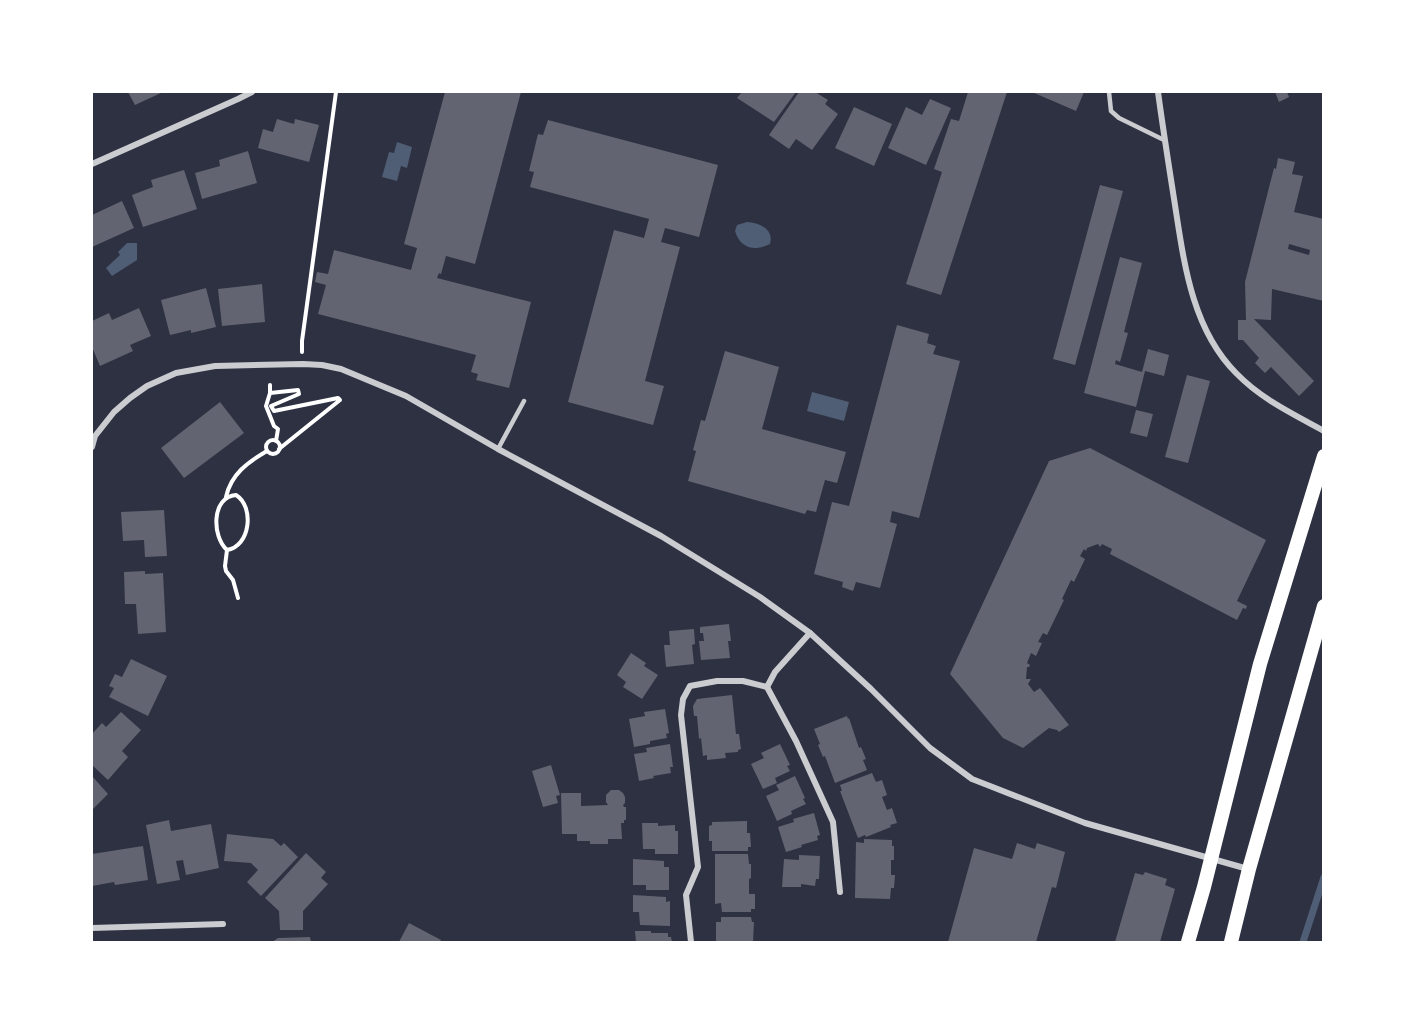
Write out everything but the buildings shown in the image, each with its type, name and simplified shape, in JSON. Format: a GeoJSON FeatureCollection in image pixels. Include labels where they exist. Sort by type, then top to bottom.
{"type":"FeatureCollection","features":[{"type":"Feature","properties":{"kind":"main road"},"geometry":{"type":"LineString","coordinates":[[1188,942],[1260,664],[1323,456]]}},
{"type":"Feature","properties":{"kind":"main road"},"geometry":{"type":"LineString","coordinates":[[1231,942],[1249,869],[1323,606]]}},
{"type":"Feature","properties":{"kind":"street"},"geometry":{"type":"LineString","coordinates":[[92,164],[252,92]]}},
{"type":"Feature","properties":{"kind":"street"},"geometry":{"type":"LineString","coordinates":[[1158,92],[1185,266],[1194,301],[1211,341],[1235,372],[1256,391],[1323,431]]}},
{"type":"Feature","properties":{"kind":"street"},"geometry":{"type":"LineString","coordinates":[[92,447],[95,436],[114,412],[147,386],[176,373],[215,366],[303,364],[341,369],[406,396],[498,449],[661,536],[760,597],[810,633],[930,748],[972,779],[1085,823],[1249,869]]}},
{"type":"Feature","properties":{"kind":"street"},"geometry":{"type":"LineString","coordinates":[[767,687],[775,672],[810,633]]}},
{"type":"Feature","properties":{"kind":"street"},"geometry":{"type":"LineString","coordinates":[[691,942],[686,895],[698,867],[681,715],[683,699],[690,686],[717,681],[743,681],[767,687],[796,741],[833,822],[840,892]]}},
{"type":"Feature","properties":{"kind":"street"},"geometry":{"type":"LineString","coordinates":[[92,928],[223,924]]}},
{"type":"Feature","properties":{"kind":"lane"},"geometry":{"type":"LineString","coordinates":[[1109,92],[1111,111],[1119,118],[1164,140]]}},
{"type":"Feature","properties":{"kind":"lane"},"geometry":{"type":"LineString","coordinates":[[498,449],[524,401]]}},
{"type":"Feature","properties":{"kind":"path"},"geometry":{"type":"LineString","coordinates":[[303,364],[302,341],[336,92]]}},
{"type":"Feature","properties":{"kind":"path"},"geometry":{"type":"LineString","coordinates":[[270,385],[266,406],[274,426],[278,429],[276,441],[279,448]]}},
{"type":"Feature","properties":{"kind":"path"},"geometry":{"type":"LineString","coordinates":[[267,451],[275,453],[340,400],[338,398],[274,411],[271,405],[299,394],[298,390],[270,393]]}},
{"type":"Feature","properties":{"kind":"path"},"geometry":{"type":"LineString","coordinates":[[267,451],[268,442],[276,441]]}},
{"type":"Feature","properties":{"kind":"path"},"geometry":{"type":"LineString","coordinates":[[226,498],[233,478],[242,467],[267,451]]}},
{"type":"Feature","properties":{"kind":"path"},"geometry":{"type":"LineString","coordinates":[[236,495],[240,497],[246,509],[247,526],[242,541],[235,549],[227,550],[219,539],[216,522],[221,502],[236,495]]}},
{"type":"Feature","properties":{"kind":"path"},"geometry":{"type":"LineString","coordinates":[[227,550],[226,571],[233,580],[238,598]]}},
{"type":"Feature","properties":{"kind":"water"},"geometry":{"type":"Polygon","coordinates":[[[397,142],[412,147],[407,168],[401,166],[397,181],[382,177],[389,152],[394,153],[397,142]]]}},
{"type":"Feature","properties":{"kind":"water"},"geometry":{"type":"Polygon","coordinates":[[[747,222],[765,228],[770,234],[770,244],[758,248],[744,245],[735,231],[737,225],[747,222]]]}},
{"type":"Feature","properties":{"kind":"water"},"geometry":{"type":"Polygon","coordinates":[[[127,243],[137,243],[137,260],[112,276],[106,268],[120,255],[118,252],[127,243]]]}},
{"type":"Feature","properties":{"kind":"water"},"geometry":{"type":"Polygon","coordinates":[[[812,392],[849,402],[844,421],[807,411],[812,392]]]}},
{"type":"Feature","properties":{"kind":"waterway"},"geometry":{"type":"LineString","coordinates":[[1303,942],[1324,877]]}}]}
